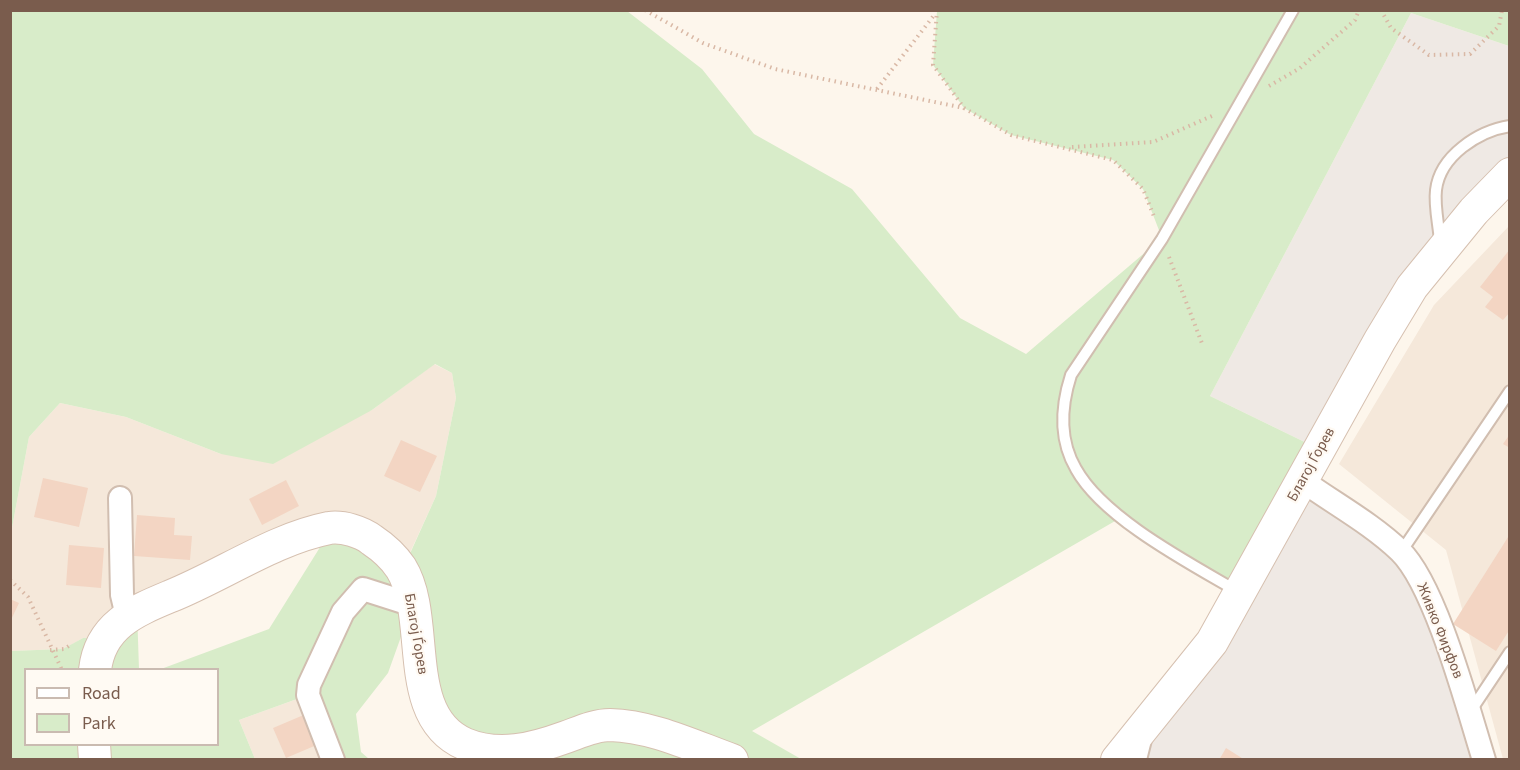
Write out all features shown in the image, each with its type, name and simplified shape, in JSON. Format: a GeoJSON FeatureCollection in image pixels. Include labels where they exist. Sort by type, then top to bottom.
{"type":"FeatureCollection","features":[{"type":"Feature","properties":{"kind":"main road","name":"Благој Ѓорев"},"geometry":{"type":"LineString","coordinates":[[1118,759],[1212,642],[1380,340],[1412,287],[1440,250],[1509,174]]}},
{"type":"Feature","properties":{"kind":"main road","name":"Благој Ѓорев"},"geometry":{"type":"LineString","coordinates":[[95,668],[106,637],[127,616],[201,584],[291,539],[332,528],[363,533],[388,551],[402,570],[413,605],[425,695],[441,725],[462,743],[485,752],[510,751],[541,746],[585,730],[608,725],[656,733],[732,759]]}},
{"type":"Feature","properties":{"kind":"street","name":"Живко Фирфов"},"geometry":{"type":"LineString","coordinates":[[1303,481],[1401,552],[1423,586],[1484,759]]}},
{"type":"Feature","properties":{"kind":"street"},"geometry":{"type":"LineString","coordinates":[[120,498],[122,594],[127,616]]}},
{"type":"Feature","properties":{"kind":"street"},"geometry":{"type":"LineString","coordinates":[[333,759],[308,695],[309,685],[343,612],[363,589],[413,605]]}},
{"type":"Feature","properties":{"kind":"lane"},"geometry":{"type":"LineString","coordinates":[[1240,592],[1166,549],[1122,517],[1094,492],[1082,477],[1068,448],[1062,422],[1064,395],[1071,375],[1162,239],[1293,10]]}},
{"type":"Feature","properties":{"kind":"lane"},"geometry":{"type":"LineString","coordinates":[[1440,250],[1436,190],[1445,165],[1464,145],[1499,128],[1509,126]]}},
{"type":"Feature","properties":{"kind":"lane"},"geometry":{"type":"LineString","coordinates":[[1401,552],[1509,391]]}},
{"type":"Feature","properties":{"kind":"lane"},"geometry":{"type":"LineString","coordinates":[[1469,712],[1509,652]]}},
{"type":"Feature","properties":{"kind":"lane"},"geometry":{"type":"LineString","coordinates":[[1141,759],[1150,722]]}},
{"type":"Feature","properties":{"kind":"path"},"geometry":{"type":"LineString","coordinates":[[645,10],[703,43],[775,69],[964,108],[1011,135],[1113,160],[1143,189],[1203,346]]}},
{"type":"Feature","properties":{"kind":"path"},"geometry":{"type":"LineString","coordinates":[[1382,10],[1390,28],[1429,55],[1470,54],[1499,26],[1502,10]]}},
{"type":"Feature","properties":{"kind":"path"},"geometry":{"type":"LineString","coordinates":[[877,89],[905,56],[936,12]]}},
{"type":"Feature","properties":{"kind":"path"},"geometry":{"type":"LineString","coordinates":[[936,12],[933,65],[964,108]]}},
{"type":"Feature","properties":{"kind":"path"},"geometry":{"type":"LineString","coordinates":[[10,580],[28,597],[62,668]]}},
{"type":"Feature","properties":{"kind":"shaded area"},"geometry":{"type":"Polygon","coordinates":[[[1411,13],[1509,46],[1509,174],[1474,211],[1321,450],[1210,396],[1411,13]]]}},
{"type":"Feature","properties":{"kind":"shaded area"},"geometry":{"type":"Polygon","coordinates":[[[1509,226],[1509,759],[1503,759],[1446,550],[1339,464],[1434,305],[1509,226]]]}},
{"type":"Feature","properties":{"kind":"shaded area"},"geometry":{"type":"Polygon","coordinates":[[[434,364],[452,373],[456,398],[436,496],[402,570],[332,528],[106,637],[83,638],[64,649],[11,651],[11,533],[29,437],[60,403],[126,417],[221,454],[372,410],[434,364]]]}},
{"type":"Feature","properties":{"kind":"shaded area"},"geometry":{"type":"Polygon","coordinates":[[[1303,481],[1401,552],[1484,760],[1141,760],[1303,481]]]}},
{"type":"Feature","properties":{"kind":"shaded area"},"geometry":{"type":"Polygon","coordinates":[[[308,695],[333,759],[255,759],[239,720],[308,695]]]}},
{"type":"Feature","properties":{"kind":"green space"},"geometry":{"type":"Polygon","coordinates":[[[11,11],[627,11],[702,69],[754,134],[852,189],[960,318],[1026,354],[1162,238],[1143,189],[1113,160],[1011,135],[964,108],[933,65],[937,11],[1509,11],[1509,46],[1411,13],[1210,396],[1321,450],[1240,592],[1122,517],[752,731],[801,759],[526,760],[441,725],[412,606],[388,673],[356,714],[361,752],[369,759],[333,759],[308,695],[239,720],[255,759],[11,759],[11,651],[63,649],[83,638],[106,637],[137,610],[139,668],[24,668],[24,746],[219,746],[219,668],[164,668],[269,629],[332,528],[403,569],[436,496],[456,398],[452,373],[435,364],[372,410],[273,464],[221,454],[126,417],[60,403],[29,437],[11,533],[11,11]]]}},
{"type":"Feature","properties":{"kind":"building"},"geometry":{"type":"Polygon","coordinates":[[[1510,249],[1510,312],[1503,320],[1485,307],[1493,297],[1480,287],[1510,249]]]}},
{"type":"Feature","properties":{"kind":"building"},"geometry":{"type":"Polygon","coordinates":[[[1510,434],[1510,448],[1503,444],[1510,434]]]}},
{"type":"Feature","properties":{"kind":"building"},"geometry":{"type":"Polygon","coordinates":[[[401,440],[437,456],[420,492],[384,476],[401,440]]]}},
{"type":"Feature","properties":{"kind":"building"},"geometry":{"type":"Polygon","coordinates":[[[43,478],[88,488],[79,527],[34,517],[43,478]]]}},
{"type":"Feature","properties":{"kind":"building"},"geometry":{"type":"Polygon","coordinates":[[[286,480],[299,506],[262,525],[249,499],[286,480]]]}},
{"type":"Feature","properties":{"kind":"building"},"geometry":{"type":"Polygon","coordinates":[[[137,515],[175,518],[174,535],[192,536],[190,560],[134,556],[137,515]]]}},
{"type":"Feature","properties":{"kind":"building"},"geometry":{"type":"Polygon","coordinates":[[[1510,534],[1510,629],[1496,651],[1453,624],[1510,534]]]}},
{"type":"Feature","properties":{"kind":"building"},"geometry":{"type":"Polygon","coordinates":[[[69,545],[104,548],[101,588],[66,585],[69,545]]]}},
{"type":"Feature","properties":{"kind":"building"},"geometry":{"type":"Polygon","coordinates":[[[10,599],[19,603],[10,622],[10,599]]]}},
{"type":"Feature","properties":{"kind":"building"},"geometry":{"type":"Polygon","coordinates":[[[306,714],[319,744],[286,758],[273,728],[306,714]]]}},
{"type":"Feature","properties":{"kind":"building"},"geometry":{"type":"Polygon","coordinates":[[[1226,748],[1245,760],[1219,760],[1226,748]]]}}]}
